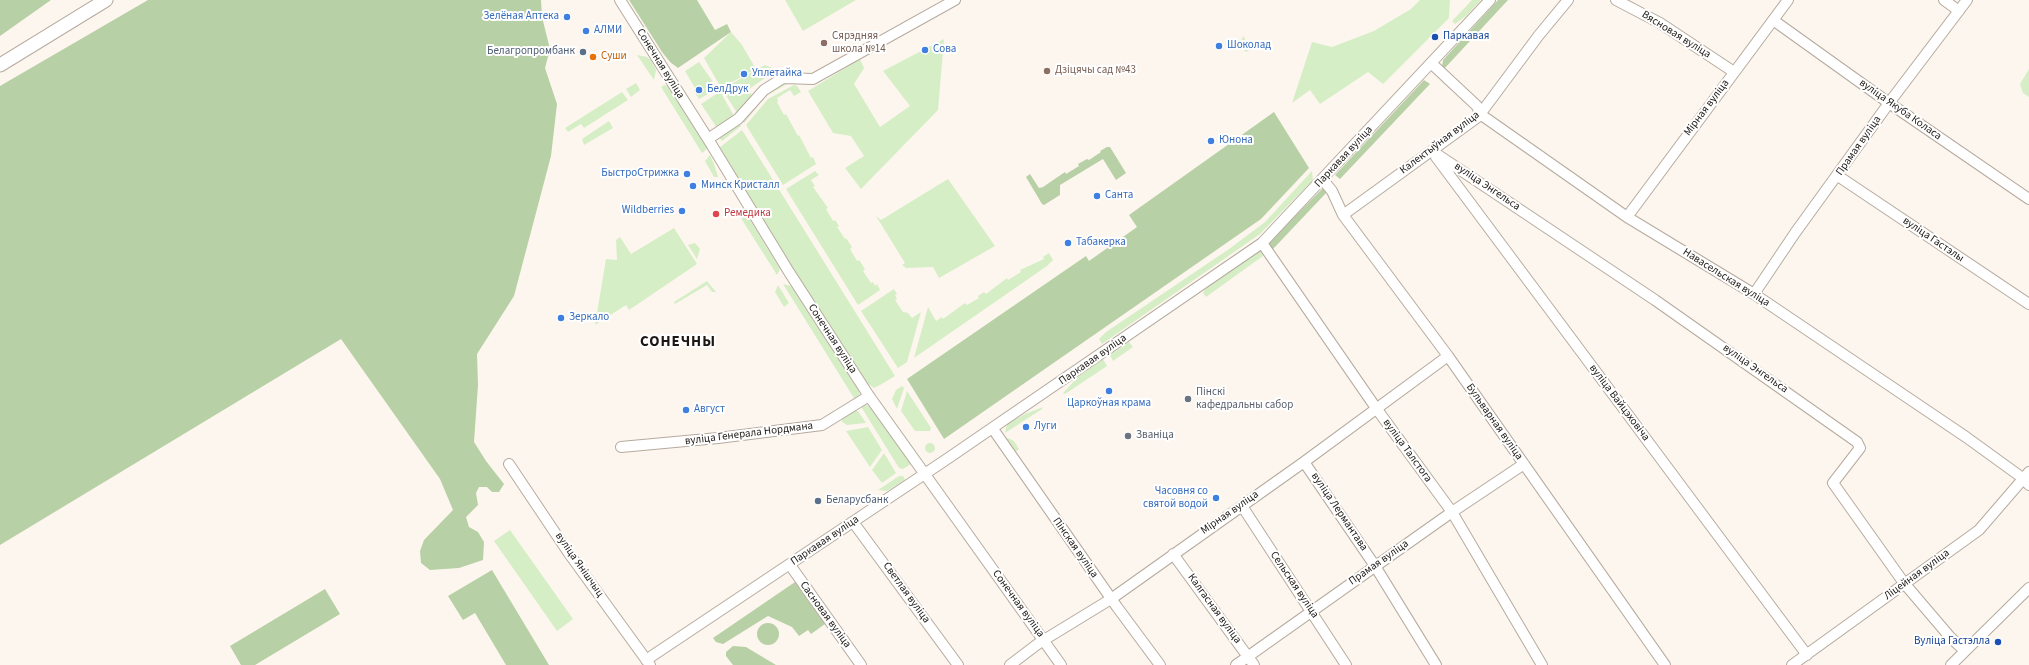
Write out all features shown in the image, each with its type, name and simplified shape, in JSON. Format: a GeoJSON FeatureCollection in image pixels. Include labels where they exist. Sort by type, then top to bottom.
{"type":"FeatureCollection","features":[{"type":"Feature","properties":{"kind":"main road"},"geometry":{"type":"LineString","coordinates":[[0,65],[106,0]]}},
{"type":"Feature","properties":{"kind":"street","name":"Сонечная вуліца"},"geometry":{"type":"LineString","coordinates":[[620,0],[708,139],[788,272],[869,396],[1062,665]]}},
{"type":"Feature","properties":{"kind":"street"},"geometry":{"type":"LineString","coordinates":[[708,139],[738,119],[764,90],[783,78],[813,79],[955,0]]}},
{"type":"Feature","properties":{"kind":"street","name":"Паркавая вуліца"},"geometry":{"type":"LineString","coordinates":[[648,662],[853,522],[993,429],[1262,243],[1323,180],[1490,0]]}},
{"type":"Feature","properties":{"kind":"street","name":"Калектыўная вуліца"},"geometry":{"type":"LineString","coordinates":[[1343,214],[1432,151],[1480,114],[1538,35],[1568,0]]}},
{"type":"Feature","properties":{"kind":"street","name":"Вясновая вуліца"},"geometry":{"type":"LineString","coordinates":[[1616,0],[1660,23],[1734,72]]}},
{"type":"Feature","properties":{"kind":"street","name":"Мірная вуліца"},"geometry":{"type":"LineString","coordinates":[[1627,217],[1788,0]]}},
{"type":"Feature","properties":{"kind":"street"},"geometry":{"type":"LineString","coordinates":[[1944,0],[1959,11]]}},
{"type":"Feature","properties":{"kind":"street","name":"Прамая вуліца"},"geometry":{"type":"LineString","coordinates":[[1754,294],[1795,233],[1838,176],[1889,103],[1967,0]]}},
{"type":"Feature","properties":{"kind":"street","name":"вуліца Якуба Коласа"},"geometry":{"type":"LineString","coordinates":[[1773,20],[1889,103],[2029,199]]}},
{"type":"Feature","properties":{"kind":"street","name":"Навасельская вуліца"},"geometry":{"type":"LineString","coordinates":[[1431,63],[1476,106],[1480,114],[1627,217],[1754,294],[2027,479]]}},
{"type":"Feature","properties":{"kind":"street","name":"вуліца Энгельса"},"geometry":{"type":"LineString","coordinates":[[1432,151],[1655,300],[1858,442],[1860,448],[1834,483],[1904,583],[1950,637],[1965,650]]}},
{"type":"Feature","properties":{"kind":"street","name":"вуліца Вайцэховіча"},"geometry":{"type":"LineString","coordinates":[[1432,151],[1807,655]]}},
{"type":"Feature","properties":{"kind":"street","name":"вуліца Гастэлы"},"geometry":{"type":"LineString","coordinates":[[1838,176],[2029,304]]}},
{"type":"Feature","properties":{"kind":"street","name":"Бульварная вуліца"},"geometry":{"type":"LineString","coordinates":[[1323,180],[1332,191],[1343,214],[1448,356],[1665,665]]}},
{"type":"Feature","properties":{"kind":"street","name":"вуліца Талстога"},"geometry":{"type":"LineString","coordinates":[[1262,243],[1376,408],[1452,512],[1542,665]]}},
{"type":"Feature","properties":{"kind":"street","name":"Мірная вуліца"},"geometry":{"type":"LineString","coordinates":[[1010,665],[1044,641],[1111,599],[1304,462],[1448,356]]}},
{"type":"Feature","properties":{"kind":"street","name":"вуліца Генерала Нордмана"},"geometry":{"type":"LineString","coordinates":[[621,447],[718,438],[822,425],[869,396]]}},
{"type":"Feature","properties":{"kind":"street","name":"Пінская вуліца"},"geometry":{"type":"LineString","coordinates":[[993,429],[1111,599],[1160,665]]}},
{"type":"Feature","properties":{"kind":"street","name":"вуліца Лермантава"},"geometry":{"type":"LineString","coordinates":[[1304,462],[1375,566],[1436,665]]}},
{"type":"Feature","properties":{"kind":"street","name":"вуліца Янішчыц"},"geometry":{"type":"LineString","coordinates":[[509,464],[568,552],[648,662]]}},
{"type":"Feature","properties":{"kind":"street","name":"Прамая вуліца"},"geometry":{"type":"LineString","coordinates":[[1236,665],[1452,512],[1524,464]]}},
{"type":"Feature","properties":{"kind":"street","name":"Ліцейная вуліца"},"geometry":{"type":"LineString","coordinates":[[1792,665],[1979,530],[2027,479]]}},
{"type":"Feature","properties":{"kind":"street","name":"Сельская вуліца"},"geometry":{"type":"LineString","coordinates":[[1242,506],[1346,665]]}},
{"type":"Feature","properties":{"kind":"street","name":"Светлая вуліца"},"geometry":{"type":"LineString","coordinates":[[853,522],[958,665]]}},
{"type":"Feature","properties":{"kind":"street","name":"Калгасная вуліца"},"geometry":{"type":"LineString","coordinates":[[1173,554],[1254,665]]}},
{"type":"Feature","properties":{"kind":"street","name":"Сасновая вуліца"},"geometry":{"type":"LineString","coordinates":[[790,565],[862,665]]}},
{"type":"Feature","properties":{"kind":"street"},"geometry":{"type":"LineString","coordinates":[[1951,665],[2029,588]]}},
{"type":"Feature","properties":{"kind":"green space"},"geometry":{"type":"Polygon","coordinates":[[[0,0],[51,0],[0,36],[0,0]]]}},
{"type":"Feature","properties":{"kind":"green space"},"geometry":{"type":"Polygon","coordinates":[[[148,0],[541,0],[542,17],[550,49],[545,68],[557,104],[551,156],[514,296],[477,354],[478,385],[474,442],[486,461],[504,484],[499,492],[492,492],[487,487],[479,487],[476,493],[478,505],[466,517],[469,527],[478,532],[484,542],[483,560],[459,568],[430,570],[421,563],[420,551],[424,540],[453,510],[440,479],[341,339],[0,545],[0,86],[148,0]]]}},
{"type":"Feature","properties":{"kind":"green space"},"geometry":{"type":"Polygon","coordinates":[[[629,0],[697,0],[715,30],[727,24],[731,32],[678,68],[670,62],[662,52],[629,0]]]}},
{"type":"Feature","properties":{"kind":"green space"},"geometry":{"type":"Polygon","coordinates":[[[785,0],[856,0],[803,31],[785,0]]]}},
{"type":"Feature","properties":{"kind":"green space"},"geometry":{"type":"Polygon","coordinates":[[[1420,0],[1450,0],[1449,18],[1383,84],[1368,72],[1320,104],[1310,90],[1292,103],[1312,42],[1332,47],[1374,31],[1411,9],[1420,0]]]}},
{"type":"Feature","properties":{"kind":"green space"},"geometry":{"type":"Polygon","coordinates":[[[1472,0],[1481,0],[1466,16],[1455,24],[1452,21],[1472,0]]]}},
{"type":"Feature","properties":{"kind":"green space"},"geometry":{"type":"Polygon","coordinates":[[[1498,0],[1508,0],[1444,69],[1442,67],[1443,60],[1498,0]]]}},
{"type":"Feature","properties":{"kind":"green space"},"geometry":{"type":"Polygon","coordinates":[[[731,32],[742,45],[756,69],[723,87],[720,86],[704,58],[731,32]]]}},
{"type":"Feature","properties":{"kind":"green space"},"geometry":{"type":"Polygon","coordinates":[[[1243,36],[1251,49],[1246,52],[1242,48],[1241,42],[1243,36]]]}},
{"type":"Feature","properties":{"kind":"green space"},"geometry":{"type":"Polygon","coordinates":[[[944,39],[938,110],[861,189],[845,168],[864,156],[851,136],[833,133],[808,91],[860,59],[864,68],[854,84],[880,127],[910,106],[883,71],[944,39]]]}},
{"type":"Feature","properties":{"kind":"green space"},"geometry":{"type":"Polygon","coordinates":[[[637,55],[647,57],[651,60],[656,70],[654,80],[637,55]]]}},
{"type":"Feature","properties":{"kind":"green space"},"geometry":{"type":"Polygon","coordinates":[[[699,62],[716,86],[715,90],[699,99],[694,91],[695,88],[685,71],[699,62]]]}},
{"type":"Feature","properties":{"kind":"green space"},"geometry":{"type":"Polygon","coordinates":[[[765,65],[777,70],[749,89],[753,98],[739,116],[722,89],[765,65]]]}},
{"type":"Feature","properties":{"kind":"green space"},"geometry":{"type":"Polygon","coordinates":[[[2029,69],[2029,97],[2023,93],[2020,84],[2029,69]]]}},
{"type":"Feature","properties":{"kind":"green space"},"geometry":{"type":"Polygon","coordinates":[[[1441,78],[1475,110],[1441,81],[1441,78]]]}},
{"type":"Feature","properties":{"kind":"green space"},"geometry":{"type":"Polygon","coordinates":[[[796,79],[766,96],[744,123],[742,120],[766,92],[784,81],[796,79]]]}},
{"type":"Feature","properties":{"kind":"green space"},"geometry":{"type":"Polygon","coordinates":[[[1424,80],[1430,84],[1340,179],[1335,175],[1424,80]]]}},
{"type":"Feature","properties":{"kind":"green space"},"geometry":{"type":"Polygon","coordinates":[[[636,83],[640,90],[631,97],[626,89],[636,83]]]}},
{"type":"Feature","properties":{"kind":"green space"},"geometry":{"type":"Polygon","coordinates":[[[664,85],[670,87],[708,148],[702,153],[661,87],[664,85]]]}},
{"type":"Feature","properties":{"kind":"green space"},"geometry":{"type":"Polygon","coordinates":[[[794,85],[797,86],[801,92],[794,96],[790,90],[777,98],[777,102],[784,115],[786,114],[811,158],[813,157],[816,164],[783,185],[746,125],[768,99],[794,85]]]}},
{"type":"Feature","properties":{"kind":"green space"},"geometry":{"type":"Polygon","coordinates":[[[622,92],[628,100],[584,128],[581,124],[568,132],[565,128],[622,92]]]}},
{"type":"Feature","properties":{"kind":"green space"},"geometry":{"type":"Polygon","coordinates":[[[718,93],[721,93],[734,116],[717,128],[701,104],[718,93]]]}},
{"type":"Feature","properties":{"kind":"green space"},"geometry":{"type":"Polygon","coordinates":[[[1274,112],[1309,168],[1261,219],[944,439],[907,379],[1086,256],[1089,261],[1137,227],[1129,215],[1274,112]]]}},
{"type":"Feature","properties":{"kind":"green space"},"geometry":{"type":"Polygon","coordinates":[[[609,121],[613,128],[584,145],[582,139],[609,121]]]}},
{"type":"Feature","properties":{"kind":"green space"},"geometry":{"type":"Polygon","coordinates":[[[738,122],[741,126],[722,141],[718,136],[738,122]]]}},
{"type":"Feature","properties":{"kind":"green space"},"geometry":{"type":"Polygon","coordinates":[[[742,130],[895,376],[880,385],[874,388],[867,383],[817,309],[719,148],[742,130]]]}},
{"type":"Feature","properties":{"kind":"green space"},"geometry":{"type":"Polygon","coordinates":[[[1107,147],[1110,147],[1126,173],[1116,180],[1103,159],[1060,185],[1060,195],[1044,205],[1042,204],[1026,177],[1030,174],[1039,188],[1043,187],[1065,172],[1066,174],[1079,166],[1078,164],[1087,159],[1089,160],[1107,147]]]}},
{"type":"Feature","properties":{"kind":"green space"},"geometry":{"type":"Polygon","coordinates":[[[710,155],[718,177],[714,177],[705,161],[710,155]]]}},
{"type":"Feature","properties":{"kind":"green space"},"geometry":{"type":"Polygon","coordinates":[[[815,171],[819,175],[811,180],[815,186],[813,187],[828,208],[826,209],[833,221],[835,220],[839,226],[837,227],[852,247],[850,249],[857,261],[859,260],[865,269],[863,271],[871,283],[873,282],[875,286],[877,284],[880,290],[858,305],[786,189],[815,171]]]}},
{"type":"Feature","properties":{"kind":"green space"},"geometry":{"type":"Polygon","coordinates":[[[1312,171],[1313,180],[1260,234],[1102,344],[1099,339],[1106,332],[1229,249],[1265,222],[1312,171]]]}},
{"type":"Feature","properties":{"kind":"green space"},"geometry":{"type":"Polygon","coordinates":[[[948,179],[995,246],[939,278],[933,267],[906,268],[902,265],[905,263],[876,216],[881,220],[948,179]]]}},
{"type":"Feature","properties":{"kind":"green space"},"geometry":{"type":"Polygon","coordinates":[[[1324,187],[1328,191],[1273,249],[1269,246],[1269,242],[1324,187]]]}},
{"type":"Feature","properties":{"kind":"green space"},"geometry":{"type":"Polygon","coordinates":[[[740,211],[749,218],[780,269],[777,275],[739,215],[740,211]]]}},
{"type":"Feature","properties":{"kind":"green space"},"geometry":{"type":"Polygon","coordinates":[[[674,228],[697,264],[629,310],[626,305],[595,325],[606,259],[617,260],[616,240],[620,237],[631,254],[674,228]]]}},
{"type":"Feature","properties":{"kind":"green space"},"geometry":{"type":"Polygon","coordinates":[[[695,243],[700,249],[697,259],[688,245],[695,243]]]}},
{"type":"Feature","properties":{"kind":"green space"},"geometry":{"type":"Polygon","coordinates":[[[1260,249],[1263,256],[1206,297],[1203,293],[1206,288],[1260,249]]]}},
{"type":"Feature","properties":{"kind":"green space"},"geometry":{"type":"Polygon","coordinates":[[[1049,253],[1053,260],[1047,266],[914,358],[928,307],[936,321],[942,317],[943,319],[965,303],[967,305],[979,298],[978,296],[984,292],[986,294],[1007,278],[1008,280],[1021,272],[1020,270],[1044,259],[1043,257],[1049,253]]]}},
{"type":"Feature","properties":{"kind":"green space"},"geometry":{"type":"Polygon","coordinates":[[[707,281],[716,292],[712,292],[707,285],[675,304],[674,302],[707,281]]]}},
{"type":"Feature","properties":{"kind":"green space"},"geometry":{"type":"Polygon","coordinates":[[[783,284],[791,286],[859,391],[860,399],[857,403],[783,284]]]}},
{"type":"Feature","properties":{"kind":"green space"},"geometry":{"type":"Polygon","coordinates":[[[778,285],[789,303],[784,307],[775,292],[778,285]]]}},
{"type":"Feature","properties":{"kind":"green space"},"geometry":{"type":"Polygon","coordinates":[[[894,289],[897,294],[895,295],[897,299],[895,300],[903,312],[908,313],[912,318],[921,312],[907,362],[898,368],[861,311],[894,289]]]}},
{"type":"Feature","properties":{"kind":"green space"},"geometry":{"type":"Polygon","coordinates":[[[1129,342],[1133,347],[1113,361],[1110,355],[1129,342]]]}},
{"type":"Feature","properties":{"kind":"green space"},"geometry":{"type":"Polygon","coordinates":[[[1103,359],[1107,366],[1065,394],[1063,393],[1079,376],[1103,359]]]}},
{"type":"Feature","properties":{"kind":"green space"},"geometry":{"type":"Polygon","coordinates":[[[902,386],[904,388],[897,409],[892,399],[896,390],[902,386]]]}},
{"type":"Feature","properties":{"kind":"green space"},"geometry":{"type":"Polygon","coordinates":[[[907,391],[931,428],[930,431],[915,431],[901,411],[907,391]]]}},
{"type":"Feature","properties":{"kind":"green space"},"geometry":{"type":"Polygon","coordinates":[[[863,404],[872,407],[911,464],[903,469],[899,468],[860,405],[863,404]]]}},
{"type":"Feature","properties":{"kind":"green space"},"geometry":{"type":"Polygon","coordinates":[[[1043,407],[1005,433],[1007,424],[1025,414],[1043,407]]]}},
{"type":"Feature","properties":{"kind":"green space"},"geometry":{"type":"Polygon","coordinates":[[[854,411],[858,411],[866,423],[847,425],[842,422],[842,419],[854,411]]]}},
{"type":"Feature","properties":{"kind":"green space"},"geometry":{"type":"Polygon","coordinates":[[[868,427],[882,450],[870,467],[846,431],[868,427]]]}},
{"type":"Feature","properties":{"kind":"green space"},"geometry":{"type":"Polygon","coordinates":[[[1008,438],[1014,441],[1019,449],[1014,453],[1006,439],[1008,438]]]}},
{"type":"Feature","properties":{"kind":"green space"},"geometry":{"type":"Polygon","coordinates":[[[928,443],[932,443],[935,448],[932,453],[928,453],[925,450],[925,446],[928,443]]]}},
{"type":"Feature","properties":{"kind":"green space"},"geometry":{"type":"Polygon","coordinates":[[[884,453],[896,473],[882,483],[872,470],[884,453]]]}},
{"type":"Feature","properties":{"kind":"green space"},"geometry":{"type":"Polygon","coordinates":[[[899,476],[903,476],[905,480],[887,491],[878,490],[899,476]]]}},
{"type":"Feature","properties":{"kind":"green space"},"geometry":{"type":"Polygon","coordinates":[[[510,530],[573,619],[557,631],[494,541],[510,530]]]}},
{"type":"Feature","properties":{"kind":"green space"},"geometry":{"type":"Polygon","coordinates":[[[492,570],[549,665],[506,665],[475,613],[463,620],[448,596],[492,570]]]}},
{"type":"Feature","properties":{"kind":"green space"},"geometry":{"type":"Polygon","coordinates":[[[795,582],[825,624],[811,634],[808,630],[799,636],[792,627],[768,616],[723,644],[716,642],[713,638],[795,582]]]}},
{"type":"Feature","properties":{"kind":"green space"},"geometry":{"type":"Polygon","coordinates":[[[325,589],[340,614],[255,665],[241,665],[230,646],[325,589]]]}},
{"type":"Feature","properties":{"kind":"green space"},"geometry":{"type":"Polygon","coordinates":[[[768,623],[776,626],[779,634],[776,642],[768,645],[760,642],[757,634],[760,626],[768,623]]]}},
{"type":"Feature","properties":{"kind":"green space"},"geometry":{"type":"Polygon","coordinates":[[[733,646],[746,647],[776,665],[733,665],[726,656],[726,652],[733,646]]]}},
{"type":"Feature","properties":{"kind":"place","name":"Зелёная Аптека"},"geometry":{"type":"Point","coordinates":[567,17]}},
{"type":"Feature","properties":{"kind":"place","name":"АЛМИ"},"geometry":{"type":"Point","coordinates":[586,31]}},
{"type":"Feature","properties":{"kind":"place","name":"Паркавая"},"geometry":{"type":"Point","coordinates":[1435,37]}},
{"type":"Feature","properties":{"kind":"place","name":"Сярэдняя школа №14"},"geometry":{"type":"Point","coordinates":[824,43]}},
{"type":"Feature","properties":{"kind":"place","name":"Шоколад"},"geometry":{"type":"Point","coordinates":[1219,46]}},
{"type":"Feature","properties":{"kind":"place","name":"Сова"},"geometry":{"type":"Point","coordinates":[925,50]}},
{"type":"Feature","properties":{"kind":"place","name":"Белагропромбанк"},"geometry":{"type":"Point","coordinates":[583,52]}},
{"type":"Feature","properties":{"kind":"place","name":"Суши"},"geometry":{"type":"Point","coordinates":[593,57]}},
{"type":"Feature","properties":{"kind":"place","name":"Дзіцячы сад №43"},"geometry":{"type":"Point","coordinates":[1047,71]}},
{"type":"Feature","properties":{"kind":"place","name":"Уплетайка"},"geometry":{"type":"Point","coordinates":[744,74]}},
{"type":"Feature","properties":{"kind":"place","name":"БелДрук"},"geometry":{"type":"Point","coordinates":[699,90]}},
{"type":"Feature","properties":{"kind":"place","name":"Юнона"},"geometry":{"type":"Point","coordinates":[1211,141]}},
{"type":"Feature","properties":{"kind":"place","name":"БыстроСтрижка"},"geometry":{"type":"Point","coordinates":[687,174]}},
{"type":"Feature","properties":{"kind":"place","name":"Минск Кристалл"},"geometry":{"type":"Point","coordinates":[693,186]}},
{"type":"Feature","properties":{"kind":"place","name":"Санта"},"geometry":{"type":"Point","coordinates":[1097,196]}},
{"type":"Feature","properties":{"kind":"place","name":"Wildberries"},"geometry":{"type":"Point","coordinates":[682,211]}},
{"type":"Feature","properties":{"kind":"place","name":"Ремедика"},"geometry":{"type":"Point","coordinates":[716,214]}},
{"type":"Feature","properties":{"kind":"place","name":"Табакерка"},"geometry":{"type":"Point","coordinates":[1068,243]}},
{"type":"Feature","properties":{"kind":"place","name":"Зеркало"},"geometry":{"type":"Point","coordinates":[561,318]}},
{"type":"Feature","properties":{"kind":"place","name":"Царкоўная крама"},"geometry":{"type":"Point","coordinates":[1109,391]}},
{"type":"Feature","properties":{"kind":"place","name":"Пінскі кафедральны сабор"},"geometry":{"type":"Point","coordinates":[1188,399]}},
{"type":"Feature","properties":{"kind":"place","name":"Август"},"geometry":{"type":"Point","coordinates":[686,410]}},
{"type":"Feature","properties":{"kind":"place","name":"Луги"},"geometry":{"type":"Point","coordinates":[1026,427]}},
{"type":"Feature","properties":{"kind":"place","name":"Званіца"},"geometry":{"type":"Point","coordinates":[1128,436]}},
{"type":"Feature","properties":{"kind":"place","name":"Часовня со святой водой"},"geometry":{"type":"Point","coordinates":[1216,498]}},
{"type":"Feature","properties":{"kind":"place","name":"Беларусбанк"},"geometry":{"type":"Point","coordinates":[818,501]}},
{"type":"Feature","properties":{"kind":"place","name":"Вуліца Гастэлла"},"geometry":{"type":"Point","coordinates":[1998,642]}},
{"type":"Feature","properties":{"kind":"district","name":"СОНЕЧНЫ"},"geometry":{"type":"Point","coordinates":[678,343]}}]}
